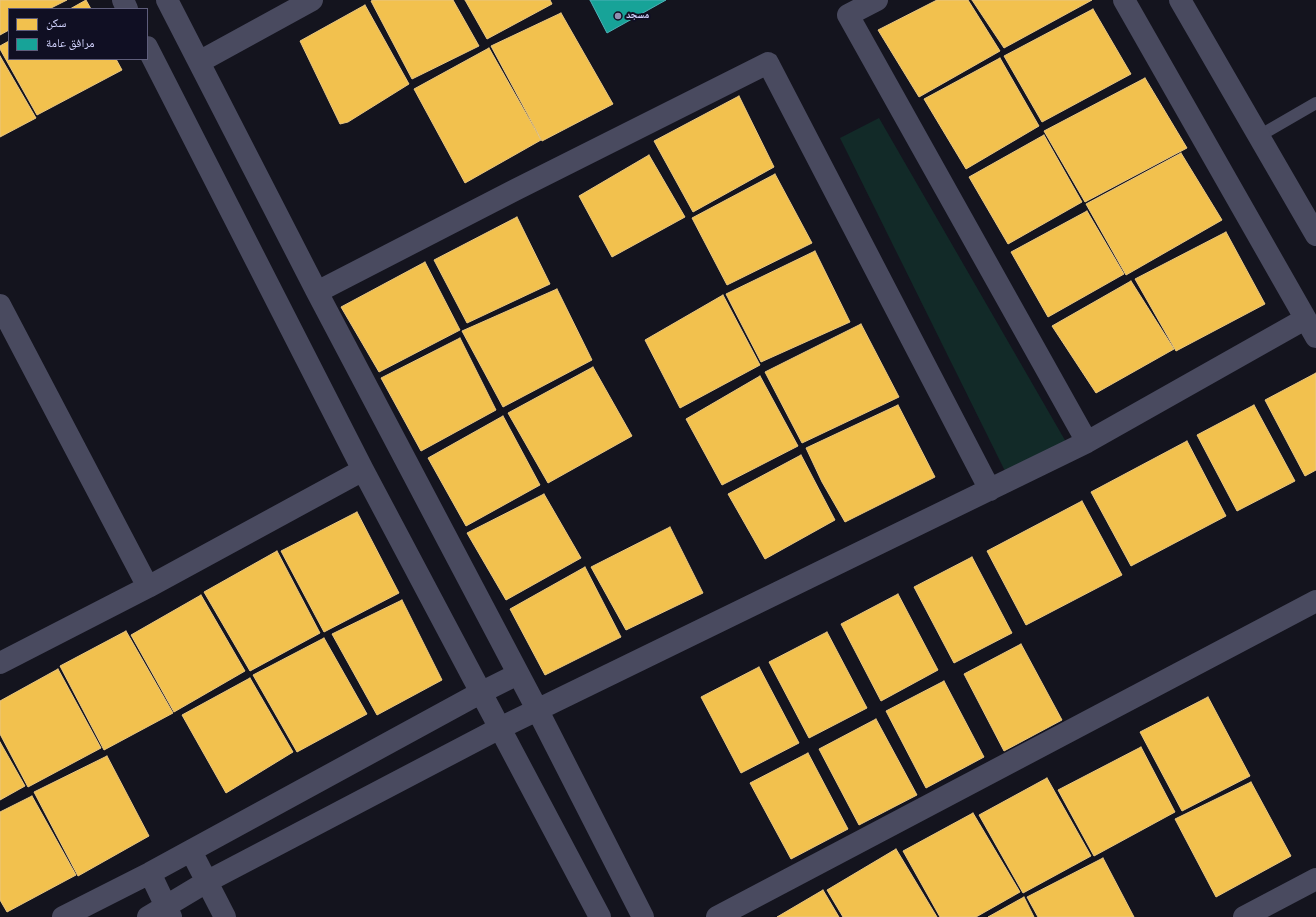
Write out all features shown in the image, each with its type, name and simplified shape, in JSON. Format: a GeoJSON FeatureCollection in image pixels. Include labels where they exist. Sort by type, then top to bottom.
{"type":"FeatureCollection","features":[{"type":"Feature","properties":{"kind":"street"},"geometry":{"type":"LineString","coordinates":[[167,0],[317,292],[538,710],[643,917]]}},
{"type":"Feature","properties":{"kind":"street"},"geometry":{"type":"LineString","coordinates":[[199,62],[312,0]]}},
{"type":"Feature","properties":{"kind":"street"},"geometry":{"type":"LineString","coordinates":[[877,0],[848,15],[1086,442]]}},
{"type":"Feature","properties":{"kind":"street"},"geometry":{"type":"LineString","coordinates":[[150,873],[161,914],[208,881],[500,728],[990,490],[1311,328],[1124,0]]}},
{"type":"Feature","properties":{"kind":"street"},"geometry":{"type":"LineString","coordinates":[[1180,0],[1316,235]]}},
{"type":"Feature","properties":{"kind":"street"},"geometry":{"type":"LineString","coordinates":[[148,49],[363,470],[600,917]]}},
{"type":"Feature","properties":{"kind":"street"},"geometry":{"type":"LineString","coordinates":[[317,292],[515,190],[768,63],[990,490]]}},
{"type":"Feature","properties":{"kind":"street"},"geometry":{"type":"LineString","coordinates":[[0,305],[148,588]]}},
{"type":"Feature","properties":{"kind":"street"},"geometry":{"type":"LineString","coordinates":[[0,663],[148,588],[363,470]]}},
{"type":"Feature","properties":{"kind":"street"},"geometry":{"type":"LineString","coordinates":[[717,917],[1316,601]]}},
{"type":"Feature","properties":{"kind":"street"},"geometry":{"type":"LineString","coordinates":[[63,917],[150,873],[480,693],[518,674]]}},
{"type":"Feature","properties":{"kind":"street"},"geometry":{"type":"LineString","coordinates":[[191,851],[208,881],[225,917]]}},
{"type":"Feature","properties":{"kind":"street"},"geometry":{"type":"LineString","coordinates":[[1244,917],[1316,879]]}},
{"type":"Feature","properties":{"kind":"lane"},"geometry":{"type":"LineString","coordinates":[[1259,136],[1316,103]]}},
{"type":"Feature","properties":{"kind":"green space"},"geometry":{"type":"Polygon","coordinates":[[[879,118],[1066,442],[1006,473],[840,138],[879,118]]]}},
{"type":"Feature","properties":{"kind":"building: سكن"},"geometry":{"type":"Polygon","coordinates":[[[0,0],[67,0],[51,8],[8,8],[8,31],[0,35],[0,0]]]}},
{"type":"Feature","properties":{"kind":"building: سكن"},"geometry":{"type":"Polygon","coordinates":[[[86,0],[90,8],[72,8],[86,0]]]}},
{"type":"Feature","properties":{"kind":"building: سكن"},"geometry":{"type":"Polygon","coordinates":[[[453,0],[479,46],[412,79],[371,1],[453,0]]]}},
{"type":"Feature","properties":{"kind":"building: سكن"},"geometry":{"type":"Polygon","coordinates":[[[465,0],[550,0],[552,4],[487,39],[465,0]]]}},
{"type":"Feature","properties":{"kind":"building: سكن"},"geometry":{"type":"Polygon","coordinates":[[[937,0],[968,0],[1000,51],[919,97],[878,30],[937,0]]]}},
{"type":"Feature","properties":{"kind":"building: سكن"},"geometry":{"type":"Polygon","coordinates":[[[972,0],[1092,0],[1004,48],[972,0]]]}},
{"type":"Feature","properties":{"kind":"building: سكن"},"geometry":{"type":"Polygon","coordinates":[[[365,5],[409,84],[348,122],[340,124],[300,41],[365,5]]]}},
{"type":"Feature","properties":{"kind":"building: سكن"},"geometry":{"type":"Polygon","coordinates":[[[1093,9],[1131,74],[1042,122],[1004,56],[1093,9]]]}},
{"type":"Feature","properties":{"kind":"building: سكن"},"geometry":{"type":"Polygon","coordinates":[[[561,13],[613,104],[542,141],[491,46],[561,13]]]}},
{"type":"Feature","properties":{"kind":"building: سكن"},"geometry":{"type":"Polygon","coordinates":[[[8,42],[8,60],[117,60],[122,70],[37,115],[0,49],[0,46],[8,42]]]}},
{"type":"Feature","properties":{"kind":"building: سكن"},"geometry":{"type":"Polygon","coordinates":[[[489,48],[541,140],[465,183],[414,89],[489,48]]]}},
{"type":"Feature","properties":{"kind":"building: سكن"},"geometry":{"type":"Polygon","coordinates":[[[0,56],[36,118],[0,137],[0,56]]]}},
{"type":"Feature","properties":{"kind":"building: سكن"},"geometry":{"type":"Polygon","coordinates":[[[1000,58],[1039,126],[966,169],[924,99],[1000,58]]]}},
{"type":"Feature","properties":{"kind":"building: سكن"},"geometry":{"type":"Polygon","coordinates":[[[1145,78],[1187,148],[1085,202],[1044,131],[1145,78]]]}},
{"type":"Feature","properties":{"kind":"building: سكن"},"geometry":{"type":"Polygon","coordinates":[[[739,96],[774,167],[693,212],[654,141],[739,96]]]}},
{"type":"Feature","properties":{"kind":"building: سكن"},"geometry":{"type":"Polygon","coordinates":[[[1044,135],[1082,202],[1008,244],[969,177],[1044,135]]]}},
{"type":"Feature","properties":{"kind":"building: سكن"},"geometry":{"type":"Polygon","coordinates":[[[1181,153],[1222,220],[1126,275],[1086,204],[1181,153]]]}},
{"type":"Feature","properties":{"kind":"building: سكن"},"geometry":{"type":"Polygon","coordinates":[[[649,155],[685,217],[612,257],[579,196],[649,155]]]}},
{"type":"Feature","properties":{"kind":"building: سكن"},"geometry":{"type":"Polygon","coordinates":[[[775,174],[812,243],[727,285],[692,218],[775,174]]]}},
{"type":"Feature","properties":{"kind":"building: سكن"},"geometry":{"type":"Polygon","coordinates":[[[1087,211],[1124,274],[1048,317],[1011,252],[1087,211]]]}},
{"type":"Feature","properties":{"kind":"building: سكن"},"geometry":{"type":"Polygon","coordinates":[[[517,217],[550,284],[467,323],[434,260],[517,217]]]}},
{"type":"Feature","properties":{"kind":"building: سكن"},"geometry":{"type":"Polygon","coordinates":[[[1226,232],[1265,304],[1176,351],[1135,279],[1226,232]]]}},
{"type":"Feature","properties":{"kind":"building: سكن"},"geometry":{"type":"Polygon","coordinates":[[[815,251],[850,322],[761,362],[726,294],[815,251]]]}},
{"type":"Feature","properties":{"kind":"building: سكن"},"geometry":{"type":"Polygon","coordinates":[[[425,262],[460,330],[379,372],[341,307],[425,262]]]}},
{"type":"Feature","properties":{"kind":"building: سكن"},"geometry":{"type":"Polygon","coordinates":[[[1131,281],[1174,349],[1096,393],[1052,326],[1131,281]]]}},
{"type":"Feature","properties":{"kind":"building: سكن"},"geometry":{"type":"Polygon","coordinates":[[[557,289],[592,360],[503,407],[462,331],[557,289]]]}},
{"type":"Feature","properties":{"kind":"building: سكن"},"geometry":{"type":"Polygon","coordinates":[[[723,295],[760,365],[680,408],[645,340],[723,295]]]}},
{"type":"Feature","properties":{"kind":"building: سكن"},"geometry":{"type":"Polygon","coordinates":[[[861,324],[899,397],[802,443],[765,372],[861,324]]]}},
{"type":"Feature","properties":{"kind":"building: سكن"},"geometry":{"type":"Polygon","coordinates":[[[460,338],[496,410],[421,451],[381,378],[460,338]]]}},
{"type":"Feature","properties":{"kind":"building: سكن"},"geometry":{"type":"Polygon","coordinates":[[[593,367],[632,436],[548,483],[508,413],[593,367]]]}},
{"type":"Feature","properties":{"kind":"building: سكن"},"geometry":{"type":"Polygon","coordinates":[[[1316,373],[1316,470],[1305,476],[1265,400],[1316,373]]]}},
{"type":"Feature","properties":{"kind":"building: سكن"},"geometry":{"type":"Polygon","coordinates":[[[760,376],[798,446],[722,485],[686,419],[760,376]]]}},
{"type":"Feature","properties":{"kind":"building: سكن"},"geometry":{"type":"Polygon","coordinates":[[[898,405],[935,477],[845,522],[822,482],[806,448],[898,405]]]}},
{"type":"Feature","properties":{"kind":"building: سكن"},"geometry":{"type":"Polygon","coordinates":[[[1254,405],[1295,481],[1237,511],[1197,435],[1254,405]]]}},
{"type":"Feature","properties":{"kind":"building: سكن"},"geometry":{"type":"Polygon","coordinates":[[[503,416],[540,485],[466,526],[428,458],[503,416]]]}},
{"type":"Feature","properties":{"kind":"building: سكن"},"geometry":{"type":"Polygon","coordinates":[[[1187,441],[1226,516],[1131,566],[1091,492],[1187,441]]]}},
{"type":"Feature","properties":{"kind":"building: سكن"},"geometry":{"type":"Polygon","coordinates":[[[801,455],[835,520],[765,559],[728,494],[801,455]]]}},
{"type":"Feature","properties":{"kind":"building: سكن"},"geometry":{"type":"Polygon","coordinates":[[[544,494],[581,558],[506,600],[467,533],[544,494]]]}},
{"type":"Feature","properties":{"kind":"building: سكن"},"geometry":{"type":"Polygon","coordinates":[[[1082,501],[1122,575],[1026,625],[987,551],[1082,501]]]}},
{"type":"Feature","properties":{"kind":"building: سكن"},"geometry":{"type":"Polygon","coordinates":[[[357,512],[399,593],[324,632],[281,551],[357,512]]]}},
{"type":"Feature","properties":{"kind":"building: سكن"},"geometry":{"type":"Polygon","coordinates":[[[670,527],[703,593],[626,630],[591,567],[670,527]]]}},
{"type":"Feature","properties":{"kind":"building: سكن"},"geometry":{"type":"Polygon","coordinates":[[[277,551],[320,633],[250,671],[204,592],[277,551]]]}},
{"type":"Feature","properties":{"kind":"building: سكن"},"geometry":{"type":"Polygon","coordinates":[[[972,557],[1012,633],[954,663],[914,587],[972,557]]]}},
{"type":"Feature","properties":{"kind":"building: سكن"},"geometry":{"type":"Polygon","coordinates":[[[585,567],[621,637],[545,675],[510,609],[585,567]]]}},
{"type":"Feature","properties":{"kind":"building: سكن"},"geometry":{"type":"Polygon","coordinates":[[[898,594],[938,670],[881,701],[841,624],[898,594]]]}},
{"type":"Feature","properties":{"kind":"building: سكن"},"geometry":{"type":"Polygon","coordinates":[[[201,595],[245,671],[174,712],[131,635],[201,595]]]}},
{"type":"Feature","properties":{"kind":"building: سكن"},"geometry":{"type":"Polygon","coordinates":[[[402,600],[442,680],[377,715],[332,634],[402,600]]]}},
{"type":"Feature","properties":{"kind":"building: سكن"},"geometry":{"type":"Polygon","coordinates":[[[126,631],[173,713],[104,750],[60,666],[126,631]]]}},
{"type":"Feature","properties":{"kind":"building: سكن"},"geometry":{"type":"Polygon","coordinates":[[[827,632],[867,708],[809,738],[769,662],[827,632]]]}},
{"type":"Feature","properties":{"kind":"building: سكن"},"geometry":{"type":"Polygon","coordinates":[[[324,638],[367,714],[297,752],[253,675],[324,638]]]}},
{"type":"Feature","properties":{"kind":"building: سكن"},"geometry":{"type":"Polygon","coordinates":[[[1021,644],[1062,720],[1004,751],[964,674],[1021,644]]]}},
{"type":"Feature","properties":{"kind":"building: سكن"},"geometry":{"type":"Polygon","coordinates":[[[759,667],[799,743],[741,773],[701,697],[759,667]]]}},
{"type":"Feature","properties":{"kind":"building: سكن"},"geometry":{"type":"Polygon","coordinates":[[[58,669],[101,748],[28,787],[0,734],[0,701],[58,669]]]}},
{"type":"Feature","properties":{"kind":"building: سكن"},"geometry":{"type":"Polygon","coordinates":[[[250,678],[293,752],[226,793],[182,715],[250,678]]]}},
{"type":"Feature","properties":{"kind":"building: سكن"},"geometry":{"type":"Polygon","coordinates":[[[944,681],[984,757],[926,788],[886,711],[944,681]]]}},
{"type":"Feature","properties":{"kind":"building: سكن"},"geometry":{"type":"Polygon","coordinates":[[[1208,697],[1250,776],[1182,811],[1140,732],[1208,697]]]}},
{"type":"Feature","properties":{"kind":"building: سكن"},"geometry":{"type":"Polygon","coordinates":[[[876,719],[917,795],[859,825],[819,749],[876,719]]]}},
{"type":"Feature","properties":{"kind":"building: سكن"},"geometry":{"type":"Polygon","coordinates":[[[0,742],[25,786],[0,800],[0,742]]]}},
{"type":"Feature","properties":{"kind":"building: سكن"},"geometry":{"type":"Polygon","coordinates":[[[1141,747],[1175,812],[1094,856],[1058,790],[1141,747]]]}},
{"type":"Feature","properties":{"kind":"building: سكن"},"geometry":{"type":"Polygon","coordinates":[[[808,753],[848,829],[791,859],[750,783],[808,753]]]}},
{"type":"Feature","properties":{"kind":"building: سكن"},"geometry":{"type":"Polygon","coordinates":[[[107,756],[149,836],[78,876],[34,792],[107,756]]]}},
{"type":"Feature","properties":{"kind":"building: سكن"},"geometry":{"type":"Polygon","coordinates":[[[1047,778],[1091,856],[1023,893],[979,815],[1047,778]]]}},
{"type":"Feature","properties":{"kind":"building: سكن"},"geometry":{"type":"Polygon","coordinates":[[[1251,782],[1291,856],[1216,897],[1175,819],[1251,782]]]}},
{"type":"Feature","properties":{"kind":"building: سكن"},"geometry":{"type":"Polygon","coordinates":[[[32,796],[76,875],[7,912],[0,900],[0,812],[32,796]]]}},
{"type":"Feature","properties":{"kind":"building: سكن"},"geometry":{"type":"Polygon","coordinates":[[[973,813],[1020,892],[976,917],[940,917],[903,851],[973,813]]]}},
{"type":"Feature","properties":{"kind":"building: سكن"},"geometry":{"type":"Polygon","coordinates":[[[896,849],[937,917],[843,917],[827,890],[896,849]]]}},
{"type":"Feature","properties":{"kind":"building: سكن"},"geometry":{"type":"Polygon","coordinates":[[[1103,858],[1134,917],[1038,917],[1027,897],[1103,858]]]}},
{"type":"Feature","properties":{"kind":"building: سكن"},"geometry":{"type":"Polygon","coordinates":[[[823,890],[839,917],[777,917],[823,890]]]}},
{"type":"Feature","properties":{"kind":"building: سكن"},"geometry":{"type":"Polygon","coordinates":[[[1024,897],[1034,917],[988,917],[1024,897]]]}},
{"type":"Feature","properties":{"kind":"building: مرافق عامة","name":"مسجد"},"geometry":{"type":"Polygon","coordinates":[[[590,0],[666,0],[607,33],[590,0]]]}},
{"type":"Feature","properties":{"kind":"place","name":"مسجد"},"geometry":{"type":"Point","coordinates":[618,16]}}]}
